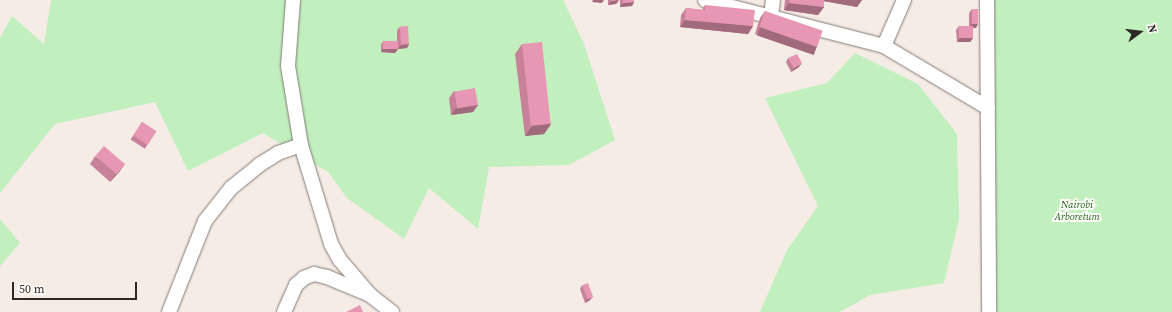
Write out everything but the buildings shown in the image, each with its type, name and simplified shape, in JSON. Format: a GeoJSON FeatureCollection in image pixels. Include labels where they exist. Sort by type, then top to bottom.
{"type":"FeatureCollection","features":[{"type":"Feature","properties":{"kind":"street"},"geometry":{"type":"LineString","coordinates":[[293,0],[288,66],[301,146],[331,244],[340,260],[370,295],[392,312]]}},
{"type":"Feature","properties":{"kind":"street"},"geometry":{"type":"LineString","coordinates":[[705,0],[884,46],[988,108]]}},
{"type":"Feature","properties":{"kind":"street"},"geometry":{"type":"LineString","coordinates":[[771,16],[773,0]]}},
{"type":"Feature","properties":{"kind":"street"},"geometry":{"type":"LineString","coordinates":[[884,46],[904,0]]}},
{"type":"Feature","properties":{"kind":"street"},"geometry":{"type":"LineString","coordinates":[[987,0],[989,312]]}},
{"type":"Feature","properties":{"kind":"street"},"geometry":{"type":"LineString","coordinates":[[169,312],[205,221],[231,188],[259,165],[278,153],[301,146]]}},
{"type":"Feature","properties":{"kind":"street"},"geometry":{"type":"LineString","coordinates":[[284,312],[296,285],[304,278],[314,274],[327,277],[370,295]]}},
{"type":"Feature","properties":{"kind":"green space"},"geometry":{"type":"Polygon","coordinates":[[[51,0],[563,0],[584,44],[615,140],[569,165],[489,167],[478,229],[429,188],[404,239],[347,198],[328,172],[263,133],[188,171],[155,102],[55,124],[0,193],[0,38],[12,16],[44,44],[51,0]]]}},
{"type":"Feature","properties":{"kind":"green space","name":"Nairobi Arboretum"},"geometry":{"type":"Polygon","coordinates":[[[984,0],[1172,0],[1172,312],[984,312],[984,0]]]}},
{"type":"Feature","properties":{"kind":"green space"},"geometry":{"type":"Polygon","coordinates":[[[855,53],[918,84],[957,134],[959,219],[944,283],[870,295],[840,312],[760,312],[787,250],[818,206],[765,98],[827,83],[855,53]]]}},
{"type":"Feature","properties":{"kind":"green space"},"geometry":{"type":"Polygon","coordinates":[[[0,219],[20,243],[0,266],[0,219]]]}}]}
